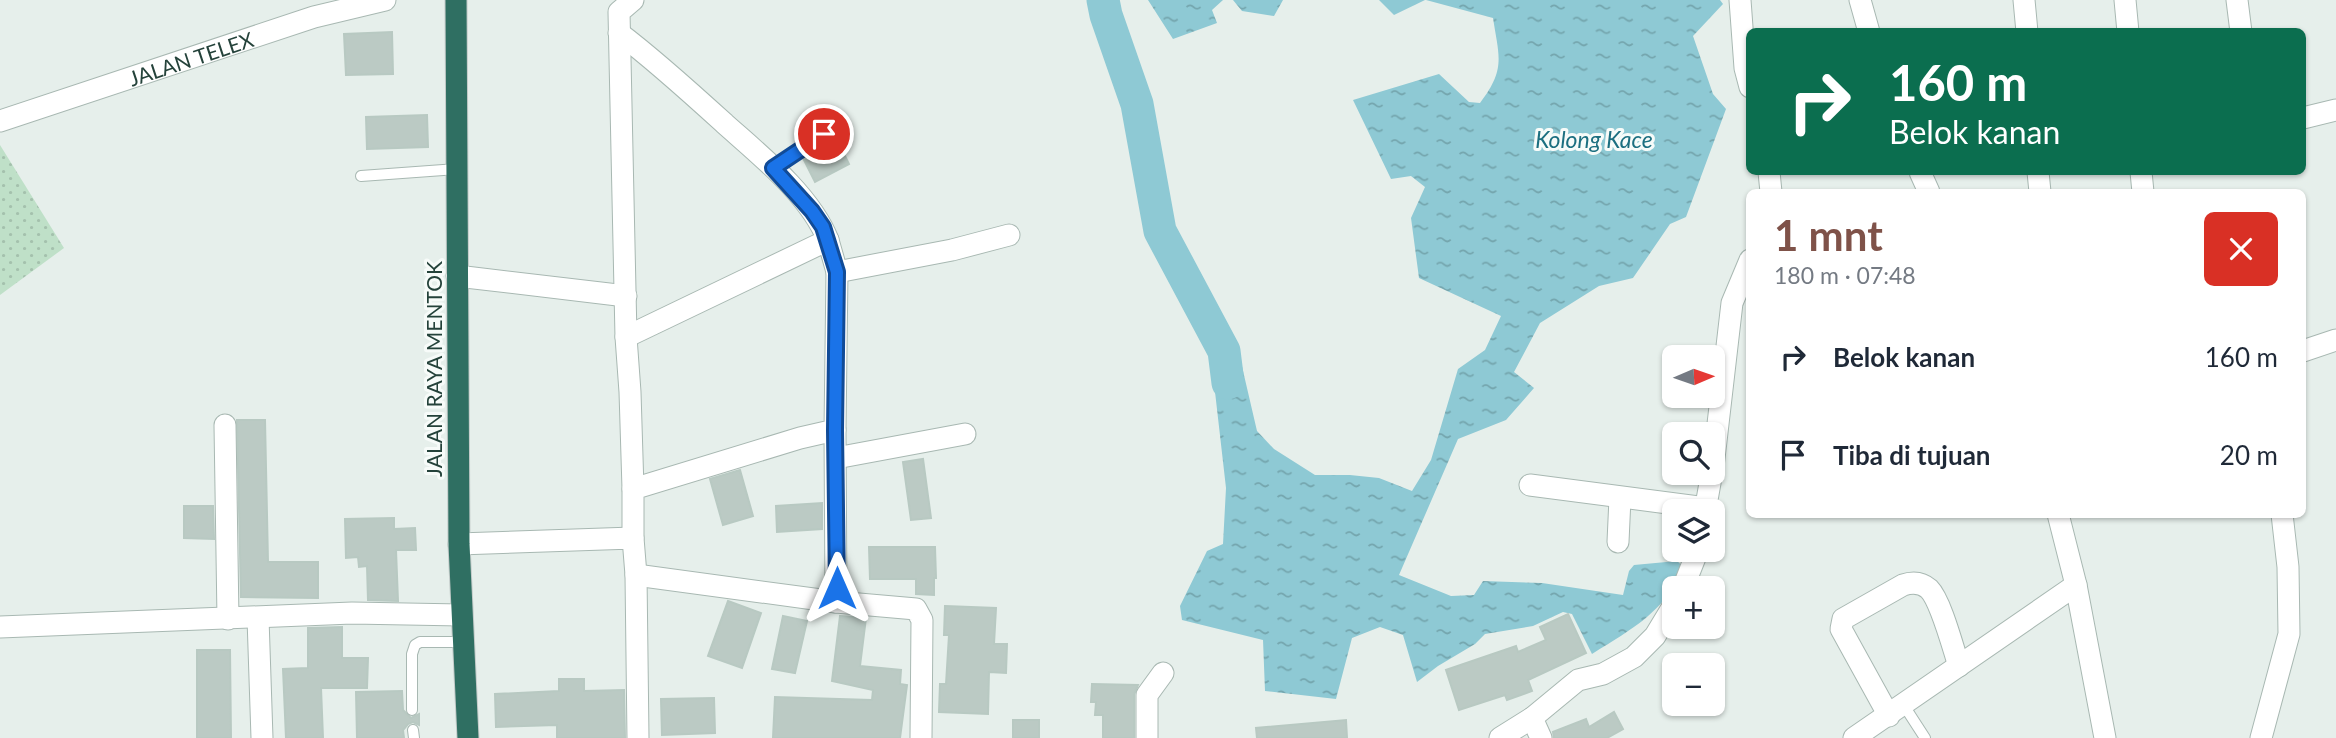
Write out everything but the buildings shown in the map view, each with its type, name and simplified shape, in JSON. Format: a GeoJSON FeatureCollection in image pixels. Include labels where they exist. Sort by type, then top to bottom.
{"type":"FeatureCollection","features":[{"type":"Feature","properties":{"kind":"highway","name":"JALAN RAYA MENTOK"},"geometry":{"type":"LineString","coordinates":[[456,0],[459,544],[468,738]]}},
{"type":"Feature","properties":{"kind":"street","name":"JALAN TELEX"},"geometry":{"type":"LineString","coordinates":[[0,121],[314,17],[385,0]]}},
{"type":"Feature","properties":{"kind":"street"},"geometry":{"type":"LineString","coordinates":[[1740,0],[1746,72]]}},
{"type":"Feature","properties":{"kind":"street"},"geometry":{"type":"LineString","coordinates":[[1860,0],[1868,28]]}},
{"type":"Feature","properties":{"kind":"street"},"geometry":{"type":"LineString","coordinates":[[2024,0],[2027,28]]}},
{"type":"Feature","properties":{"kind":"street"},"geometry":{"type":"LineString","coordinates":[[2125,0],[2128,28]]}},
{"type":"Feature","properties":{"kind":"street"},"geometry":{"type":"LineString","coordinates":[[2236,0],[2240,28]]}},
{"type":"Feature","properties":{"kind":"street"},"geometry":{"type":"LineString","coordinates":[[623,11],[653,58],[773,168],[812,211],[828,240],[837,272],[836,602]]}},
{"type":"Feature","properties":{"kind":"street"},"geometry":{"type":"LineString","coordinates":[[623,11],[626,337],[631,392],[638,738]]}},
{"type":"Feature","properties":{"kind":"street"},"geometry":{"type":"LineString","coordinates":[[2306,117],[2336,110]]}},
{"type":"Feature","properties":{"kind":"street"},"geometry":{"type":"LineString","coordinates":[[837,272],[941,252],[1009,235]]}},
{"type":"Feature","properties":{"kind":"street"},"geometry":{"type":"LineString","coordinates":[[626,337],[828,240]]}},
{"type":"Feature","properties":{"kind":"street"},"geometry":{"type":"LineString","coordinates":[[1721,422],[1740,317],[1732,303],[1746,270]]}},
{"type":"Feature","properties":{"kind":"street"},"geometry":{"type":"LineString","coordinates":[[457,276],[626,296]]}},
{"type":"Feature","properties":{"kind":"street"},"geometry":{"type":"LineString","coordinates":[[2306,350],[2336,340]]}},
{"type":"Feature","properties":{"kind":"street"},"geometry":{"type":"LineString","coordinates":[[225,425],[228,619]]}},
{"type":"Feature","properties":{"kind":"street"},"geometry":{"type":"LineString","coordinates":[[633,489],[800,438],[835,430]]}},
{"type":"Feature","properties":{"kind":"street"},"geometry":{"type":"LineString","coordinates":[[836,458],[965,435]]}},
{"type":"Feature","properties":{"kind":"street"},"geometry":{"type":"LineString","coordinates":[[1530,485],[1662,504]]}},
{"type":"Feature","properties":{"kind":"street"},"geometry":{"type":"LineString","coordinates":[[1618,542],[1620,498]]}},
{"type":"Feature","properties":{"kind":"street"},"geometry":{"type":"LineString","coordinates":[[2059,518],[2076,585],[2105,738]]}},
{"type":"Feature","properties":{"kind":"street"},"geometry":{"type":"LineString","coordinates":[[2261,738],[2289,634],[2288,567],[2282,518]]}},
{"type":"Feature","properties":{"kind":"street"},"geometry":{"type":"LineString","coordinates":[[459,544],[633,538]]}},
{"type":"Feature","properties":{"kind":"street"},"geometry":{"type":"LineString","coordinates":[[636,575],[836,602],[916,609],[922,620],[921,738]]}},
{"type":"Feature","properties":{"kind":"street"},"geometry":{"type":"LineString","coordinates":[[1896,710],[1841,629],[1843,619],[1903,584],[1920,584],[1929,590],[1937,601],[1959,666]]}},
{"type":"Feature","properties":{"kind":"street"},"geometry":{"type":"LineString","coordinates":[[1854,738],[2076,585]]}},
{"type":"Feature","properties":{"kind":"street"},"geometry":{"type":"LineString","coordinates":[[0,627],[352,613],[461,615]]}},
{"type":"Feature","properties":{"kind":"street"},"geometry":{"type":"LineString","coordinates":[[257,618],[262,738]]}},
{"type":"Feature","properties":{"kind":"street"},"geometry":{"type":"LineString","coordinates":[[1500,738],[1532,718],[1578,680],[1603,674],[1634,657],[1656,636],[1662,626]]}},
{"type":"Feature","properties":{"kind":"street"},"geometry":{"type":"LineString","coordinates":[[1147,738],[1147,695],[1163,673]]}},
{"type":"Feature","properties":{"kind":"street"},"geometry":{"type":"LineString","coordinates":[[1532,718],[1541,738]]}},
{"type":"Feature","properties":{"kind":"lane"},"geometry":{"type":"LineString","coordinates":[[773,168],[824,134]]}},
{"type":"Feature","properties":{"kind":"lane"},"geometry":{"type":"LineString","coordinates":[[361,176],[457,169]]}},
{"type":"Feature","properties":{"kind":"lane"},"geometry":{"type":"LineString","coordinates":[[412,710],[412,654],[415,645],[420,642],[463,642]]}},
{"type":"Feature","properties":{"kind":"lane"},"geometry":{"type":"LineString","coordinates":[[1896,710],[1925,738]]}},
{"type":"Feature","properties":{"kind":"green space"},"geometry":{"type":"Polygon","coordinates":[[[0,145],[64,248],[0,295],[0,145]]]}},
{"type":"Feature","properties":{"kind":"water"},"geometry":{"type":"Polygon","coordinates":[[[1148,0],[1223,0],[1212,10],[1217,23],[1173,39],[1148,0]]]}},
{"type":"Feature","properties":{"kind":"water"},"geometry":{"type":"Polygon","coordinates":[[[1233,0],[1283,0],[1274,16],[1242,11],[1233,0]]]}},
{"type":"Feature","properties":{"kind":"water"},"geometry":{"type":"Polygon","coordinates":[[[1379,0],[1425,0],[1394,15],[1379,0]]]}},
{"type":"Feature","properties":{"kind":"water","name":"Kolong Kace"},"geometry":{"type":"Polygon","coordinates":[[[1426,0],[1720,0],[1723,4],[1693,36],[1713,94],[1726,109],[1686,217],[1670,224],[1633,278],[1599,286],[1540,323],[1514,372],[1534,388],[1506,420],[1458,439],[1399,575],[1451,596],[1474,595],[1483,581],[1542,583],[1623,595],[1629,571],[1634,565],[1678,562],[1685,568],[1680,576],[1662,576],[1662,601],[1646,618],[1592,654],[1572,614],[1563,612],[1533,626],[1485,634],[1475,644],[1417,682],[1403,635],[1380,627],[1352,638],[1336,699],[1265,691],[1263,640],[1182,620],[1180,606],[1207,551],[1223,544],[1226,488],[1210,348],[1230,330],[1237,345],[1257,431],[1274,449],[1315,475],[1379,478],[1412,491],[1431,460],[1458,369],[1485,350],[1501,316],[1419,278],[1411,218],[1425,187],[1411,176],[1391,179],[1353,100],[1439,74],[1469,102],[1480,103],[1497,71],[1498,53],[1493,18],[1426,0]]]}},
{"type":"Feature","properties":{"kind":"waterway"},"geometry":{"type":"LineString","coordinates":[[1103,0],[1137,104],[1160,231],[1224,351],[1228,383]]}},
{"type":"Feature","properties":{"kind":"route"},"geometry":{"type":"LineString","coordinates":[[824,134],[773,168],[823,227],[837,272],[837,588]]}}]}
